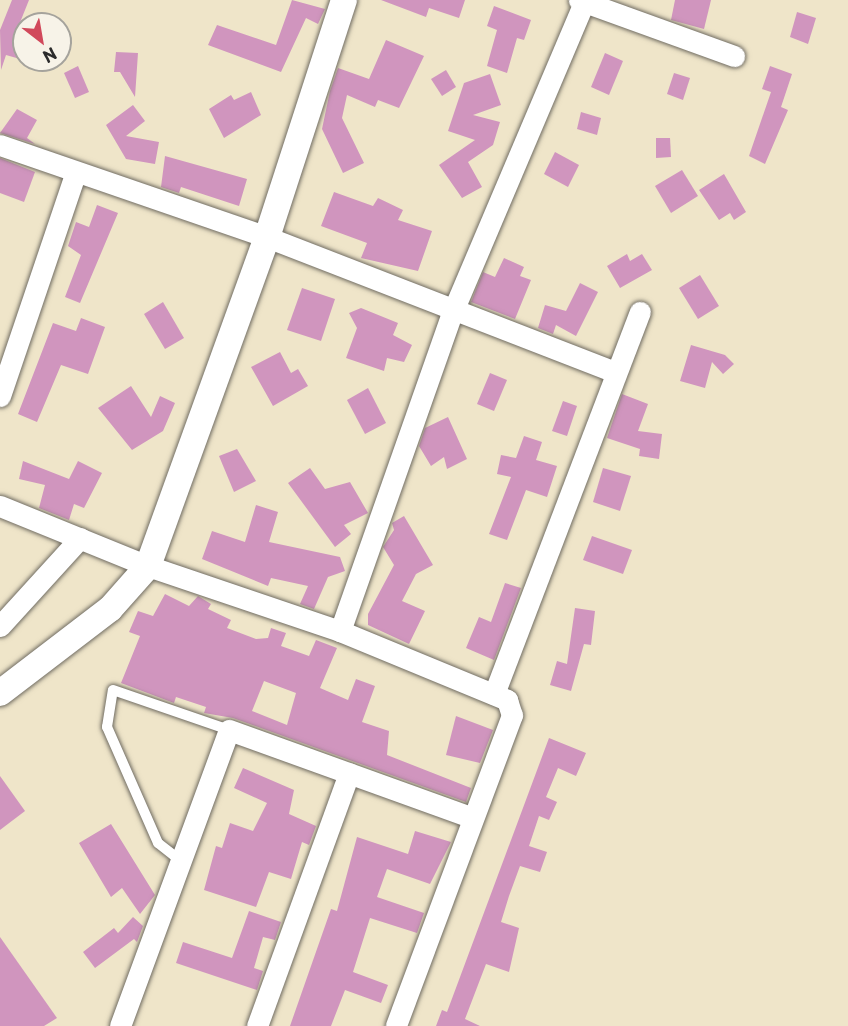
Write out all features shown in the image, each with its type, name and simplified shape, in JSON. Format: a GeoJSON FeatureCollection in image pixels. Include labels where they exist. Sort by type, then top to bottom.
{"type":"FeatureCollection","features":[{"type":"Feature","properties":{"kind":"street"},"geometry":{"type":"LineString","coordinates":[[0,693],[110,609],[148,566],[267,237],[344,0]]}},
{"type":"Feature","properties":{"kind":"street"},"geometry":{"type":"LineString","coordinates":[[340,631],[453,311],[581,1],[734,56]]}},
{"type":"Feature","properties":{"kind":"street"},"geometry":{"type":"LineString","coordinates":[[0,145],[75,174],[267,237],[453,311],[613,371]]}},
{"type":"Feature","properties":{"kind":"street"},"geometry":{"type":"LineString","coordinates":[[0,396],[75,174]]}},
{"type":"Feature","properties":{"kind":"street"},"geometry":{"type":"LineString","coordinates":[[494,694],[613,371],[640,312]]}},
{"type":"Feature","properties":{"kind":"street"},"geometry":{"type":"LineString","coordinates":[[0,506],[148,566],[340,631],[507,700],[512,716],[396,1026]]}},
{"type":"Feature","properties":{"kind":"street"},"geometry":{"type":"LineString","coordinates":[[0,626],[80,538]]}},
{"type":"Feature","properties":{"kind":"street"},"geometry":{"type":"LineString","coordinates":[[120,1026],[229,730],[473,818]]}},
{"type":"Feature","properties":{"kind":"street"},"geometry":{"type":"LineString","coordinates":[[257,1026],[349,773]]}},
{"type":"Feature","properties":{"kind":"lane"},"geometry":{"type":"LineString","coordinates":[[180,861],[158,843],[106,727],[112,690],[229,730]]}},
{"type":"Feature","properties":{"kind":"building"},"geometry":{"type":"Polygon","coordinates":[[[12,0],[29,0],[24,12],[12,12],[12,57],[6,55],[1,70],[0,30],[12,0]]]}},
{"type":"Feature","properties":{"kind":"building"},"geometry":{"type":"Polygon","coordinates":[[[292,0],[325,9],[318,24],[306,18],[281,72],[208,45],[217,25],[276,45],[292,0]]]}},
{"type":"Feature","properties":{"kind":"building"},"geometry":{"type":"Polygon","coordinates":[[[381,0],[465,0],[459,18],[429,8],[426,17],[381,0]]]}},
{"type":"Feature","properties":{"kind":"building"},"geometry":{"type":"Polygon","coordinates":[[[675,0],[711,0],[704,29],[671,20],[675,0]]]}},
{"type":"Feature","properties":{"kind":"building"},"geometry":{"type":"Polygon","coordinates":[[[494,6],[531,20],[524,40],[517,38],[507,73],[487,66],[497,30],[487,26],[494,6]]]}},
{"type":"Feature","properties":{"kind":"building"},"geometry":{"type":"Polygon","coordinates":[[[797,12],[816,18],[808,44],[790,37],[797,12]]]}},
{"type":"Feature","properties":{"kind":"building"},"geometry":{"type":"Polygon","coordinates":[[[386,40],[424,56],[399,108],[378,100],[375,107],[347,95],[342,118],[364,163],[343,173],[322,129],[330,91],[338,68],[369,79],[386,40]]]}},
{"type":"Feature","properties":{"kind":"building"},"geometry":{"type":"Polygon","coordinates":[[[116,52],[138,53],[135,97],[120,72],[114,72],[116,52]]]}},
{"type":"Feature","properties":{"kind":"building"},"geometry":{"type":"Polygon","coordinates":[[[605,53],[623,61],[609,95],[591,87],[605,53]]]}},
{"type":"Feature","properties":{"kind":"building"},"geometry":{"type":"Polygon","coordinates":[[[78,66],[89,92],[75,98],[64,73],[72,72],[72,69],[78,66]]]}},
{"type":"Feature","properties":{"kind":"building"},"geometry":{"type":"Polygon","coordinates":[[[770,66],[792,74],[781,107],[788,110],[765,164],[749,156],[771,92],[762,89],[770,66]]]}},
{"type":"Feature","properties":{"kind":"building"},"geometry":{"type":"Polygon","coordinates":[[[446,70],[456,87],[442,96],[431,79],[446,70]]]}},
{"type":"Feature","properties":{"kind":"building"},"geometry":{"type":"Polygon","coordinates":[[[674,73],[690,78],[683,100],[667,94],[674,73]]]}},
{"type":"Feature","properties":{"kind":"building"},"geometry":{"type":"Polygon","coordinates":[[[490,74],[501,105],[473,115],[500,122],[493,145],[468,162],[482,187],[462,198],[439,165],[475,140],[448,131],[464,83],[490,74]]]}},
{"type":"Feature","properties":{"kind":"building"},"geometry":{"type":"Polygon","coordinates":[[[251,92],[261,115],[224,138],[209,109],[231,95],[234,100],[251,92]]]}},
{"type":"Feature","properties":{"kind":"building"},"geometry":{"type":"Polygon","coordinates":[[[133,105],[145,121],[126,136],[159,142],[155,164],[126,159],[106,125],[133,105]]]}},
{"type":"Feature","properties":{"kind":"building"},"geometry":{"type":"Polygon","coordinates":[[[17,109],[37,120],[27,138],[35,144],[0,133],[17,109]]]}},
{"type":"Feature","properties":{"kind":"building"},"geometry":{"type":"Polygon","coordinates":[[[581,112],[601,118],[597,135],[577,129],[581,112]]]}},
{"type":"Feature","properties":{"kind":"building"},"geometry":{"type":"Polygon","coordinates":[[[656,138],[670,138],[671,157],[656,158],[656,138]]]}},
{"type":"Feature","properties":{"kind":"building"},"geometry":{"type":"Polygon","coordinates":[[[555,152],[579,165],[568,187],[544,174],[555,152]]]}},
{"type":"Feature","properties":{"kind":"building"},"geometry":{"type":"Polygon","coordinates":[[[165,156],[247,179],[239,206],[181,187],[179,193],[161,187],[165,156]]]}},
{"type":"Feature","properties":{"kind":"building"},"geometry":{"type":"Polygon","coordinates":[[[0,158],[35,172],[24,202],[0,193],[0,158]]]}},
{"type":"Feature","properties":{"kind":"building"},"geometry":{"type":"Polygon","coordinates":[[[682,170],[698,196],[671,213],[655,186],[682,170]]]}},
{"type":"Feature","properties":{"kind":"building"},"geometry":{"type":"Polygon","coordinates":[[[724,174],[746,212],[734,220],[730,213],[719,220],[699,190],[724,174]]]}},
{"type":"Feature","properties":{"kind":"building"},"geometry":{"type":"Polygon","coordinates":[[[334,192],[373,206],[378,198],[403,210],[398,220],[432,231],[418,271],[361,258],[367,243],[321,226],[334,192]]]}},
{"type":"Feature","properties":{"kind":"building"},"geometry":{"type":"Polygon","coordinates":[[[97,205],[118,213],[80,303],[65,297],[81,255],[68,246],[76,222],[89,227],[97,205]]]}},
{"type":"Feature","properties":{"kind":"building"},"geometry":{"type":"Polygon","coordinates":[[[627,254],[630,261],[642,254],[652,270],[620,288],[607,266],[627,254]]]}},
{"type":"Feature","properties":{"kind":"building"},"geometry":{"type":"Polygon","coordinates":[[[504,258],[524,267],[520,276],[531,280],[515,319],[471,302],[483,272],[495,277],[504,258]]]}},
{"type":"Feature","properties":{"kind":"building"},"geometry":{"type":"Polygon","coordinates":[[[700,275],[719,306],[698,319],[679,288],[700,275]]]}},
{"type":"Feature","properties":{"kind":"building"},"geometry":{"type":"Polygon","coordinates":[[[580,283],[598,292],[576,336],[556,325],[553,334],[538,328],[545,305],[566,311],[580,283]]]}},
{"type":"Feature","properties":{"kind":"building"},"geometry":{"type":"Polygon","coordinates":[[[302,288],[335,299],[321,341],[287,330],[302,288]]]}},
{"type":"Feature","properties":{"kind":"building"},"geometry":{"type":"Polygon","coordinates":[[[163,302],[184,338],[165,349],[144,314],[163,302]]]}},
{"type":"Feature","properties":{"kind":"building"},"geometry":{"type":"Polygon","coordinates":[[[361,308],[398,323],[393,335],[412,345],[404,362],[387,358],[384,371],[346,358],[357,328],[349,313],[361,308]]]}},
{"type":"Feature","properties":{"kind":"building"},"geometry":{"type":"Polygon","coordinates":[[[81,318],[105,327],[88,374],[61,365],[37,422],[18,414],[53,323],[76,331],[81,318]]]}},
{"type":"Feature","properties":{"kind":"building"},"geometry":{"type":"Polygon","coordinates":[[[691,345],[725,355],[734,364],[723,374],[712,362],[705,388],[680,381],[691,345]]]}},
{"type":"Feature","properties":{"kind":"building"},"geometry":{"type":"Polygon","coordinates":[[[280,352],[291,373],[298,369],[308,386],[273,406],[251,367],[280,352]]]}},
{"type":"Feature","properties":{"kind":"building"},"geometry":{"type":"Polygon","coordinates":[[[490,373],[507,380],[494,411],[477,404],[490,373]]]}},
{"type":"Feature","properties":{"kind":"building"},"geometry":{"type":"Polygon","coordinates":[[[131,386],[151,417],[160,396],[175,403],[163,431],[132,450],[98,408],[131,386]]]}},
{"type":"Feature","properties":{"kind":"building"},"geometry":{"type":"Polygon","coordinates":[[[368,388],[386,423],[365,434],[347,400],[368,388]]]}},
{"type":"Feature","properties":{"kind":"building"},"geometry":{"type":"Polygon","coordinates":[[[622,394],[648,404],[638,431],[662,434],[659,459],[639,456],[640,449],[607,438],[622,394]]]}},
{"type":"Feature","properties":{"kind":"building"},"geometry":{"type":"Polygon","coordinates":[[[563,401],[577,406],[567,436],[552,431],[563,401]]]}},
{"type":"Feature","properties":{"kind":"building"},"geometry":{"type":"Polygon","coordinates":[[[448,417],[467,459],[447,469],[444,457],[431,466],[419,446],[425,428],[448,417]]]}},
{"type":"Feature","properties":{"kind":"building"},"geometry":{"type":"Polygon","coordinates":[[[524,436],[542,442],[536,460],[557,466],[547,497],[526,490],[507,540],[489,534],[511,477],[497,474],[501,455],[516,458],[524,436]]]}},
{"type":"Feature","properties":{"kind":"building"},"geometry":{"type":"Polygon","coordinates":[[[237,449],[256,481],[234,492],[219,456],[237,449]]]}},
{"type":"Feature","properties":{"kind":"building"},"geometry":{"type":"Polygon","coordinates":[[[23,461],[69,479],[78,461],[102,473],[84,508],[74,504],[69,520],[39,508],[45,485],[19,479],[23,461]]]}},
{"type":"Feature","properties":{"kind":"building"},"geometry":{"type":"Polygon","coordinates":[[[310,468],[325,489],[350,482],[368,513],[344,525],[351,534],[335,547],[288,483],[310,468]]]}},
{"type":"Feature","properties":{"kind":"building"},"geometry":{"type":"Polygon","coordinates":[[[603,468],[631,476],[620,511],[593,502],[603,468]]]}},
{"type":"Feature","properties":{"kind":"building"},"geometry":{"type":"Polygon","coordinates":[[[256,505],[278,512],[269,542],[340,557],[345,571],[328,577],[314,609],[300,604],[308,586],[271,578],[268,586],[202,559],[212,531],[245,542],[256,505]]]}},
{"type":"Feature","properties":{"kind":"building"},"geometry":{"type":"Polygon","coordinates":[[[404,516],[433,565],[416,574],[402,601],[425,611],[409,644],[368,625],[368,614],[394,565],[383,547],[394,530],[392,523],[404,516]]]}},
{"type":"Feature","properties":{"kind":"building"},"geometry":{"type":"Polygon","coordinates":[[[592,536],[632,550],[623,574],[583,560],[592,536]]]}},
{"type":"Feature","properties":{"kind":"building"},"geometry":{"type":"Polygon","coordinates":[[[505,583],[521,588],[494,660],[466,648],[479,617],[491,622],[505,583]]]}},
{"type":"Feature","properties":{"kind":"building"},"geometry":{"type":"Polygon","coordinates":[[[165,594],[189,606],[198,596],[211,604],[208,609],[231,620],[227,628],[256,639],[268,638],[271,628],[286,633],[281,646],[309,656],[316,640],[337,648],[320,688],[348,700],[356,679],[375,686],[362,722],[389,731],[387,755],[471,788],[466,802],[233,718],[204,713],[206,707],[176,697],[174,703],[121,683],[140,636],[129,632],[138,611],[153,616],[165,594]],[[264,681],[252,711],[287,725],[296,693],[264,681]]]}},
{"type":"Feature","properties":{"kind":"building"},"geometry":{"type":"Polygon","coordinates":[[[575,608],[595,611],[591,645],[584,644],[571,691],[550,685],[557,661],[567,664],[575,608]]]}},
{"type":"Feature","properties":{"kind":"building"},"geometry":{"type":"Polygon","coordinates":[[[456,716],[493,730],[480,763],[446,755],[456,716]]]}},
{"type":"Feature","properties":{"kind":"building"},"geometry":{"type":"Polygon","coordinates":[[[549,738],[586,753],[576,776],[558,768],[546,797],[557,802],[549,820],[539,816],[529,846],[547,852],[540,872],[520,866],[509,896],[501,922],[519,928],[509,972],[486,964],[465,1019],[480,1026],[436,1026],[442,1010],[447,1012],[549,738]]]}},
{"type":"Feature","properties":{"kind":"building"},"geometry":{"type":"Polygon","coordinates":[[[243,768],[294,790],[289,814],[316,826],[309,845],[302,842],[291,879],[269,872],[256,907],[204,890],[216,846],[222,848],[230,823],[253,831],[267,803],[234,788],[243,768]]]}},
{"type":"Feature","properties":{"kind":"building"},"geometry":{"type":"Polygon","coordinates":[[[0,776],[25,811],[0,830],[0,776]]]}},
{"type":"Feature","properties":{"kind":"building"},"geometry":{"type":"Polygon","coordinates":[[[111,824],[155,895],[140,914],[122,888],[111,897],[79,843],[111,824]]]}},
{"type":"Feature","properties":{"kind":"building"},"geometry":{"type":"Polygon","coordinates":[[[415,831],[451,842],[430,884],[387,869],[377,897],[424,913],[417,933],[370,918],[353,972],[388,985],[381,1003],[345,990],[331,1026],[290,1026],[331,909],[337,911],[357,837],[408,854],[415,831]]]}},
{"type":"Feature","properties":{"kind":"building"},"geometry":{"type":"Polygon","coordinates":[[[249,911],[281,922],[275,940],[263,937],[254,968],[263,971],[257,990],[176,963],[183,942],[232,958],[249,911]]]}},
{"type":"Feature","properties":{"kind":"building"},"geometry":{"type":"Polygon","coordinates":[[[133,917],[143,926],[137,942],[134,939],[95,968],[83,952],[114,928],[118,933],[133,917]]]}},
{"type":"Feature","properties":{"kind":"building"},"geometry":{"type":"Polygon","coordinates":[[[0,937],[57,1018],[44,1026],[0,1026],[0,937]]]}}]}
